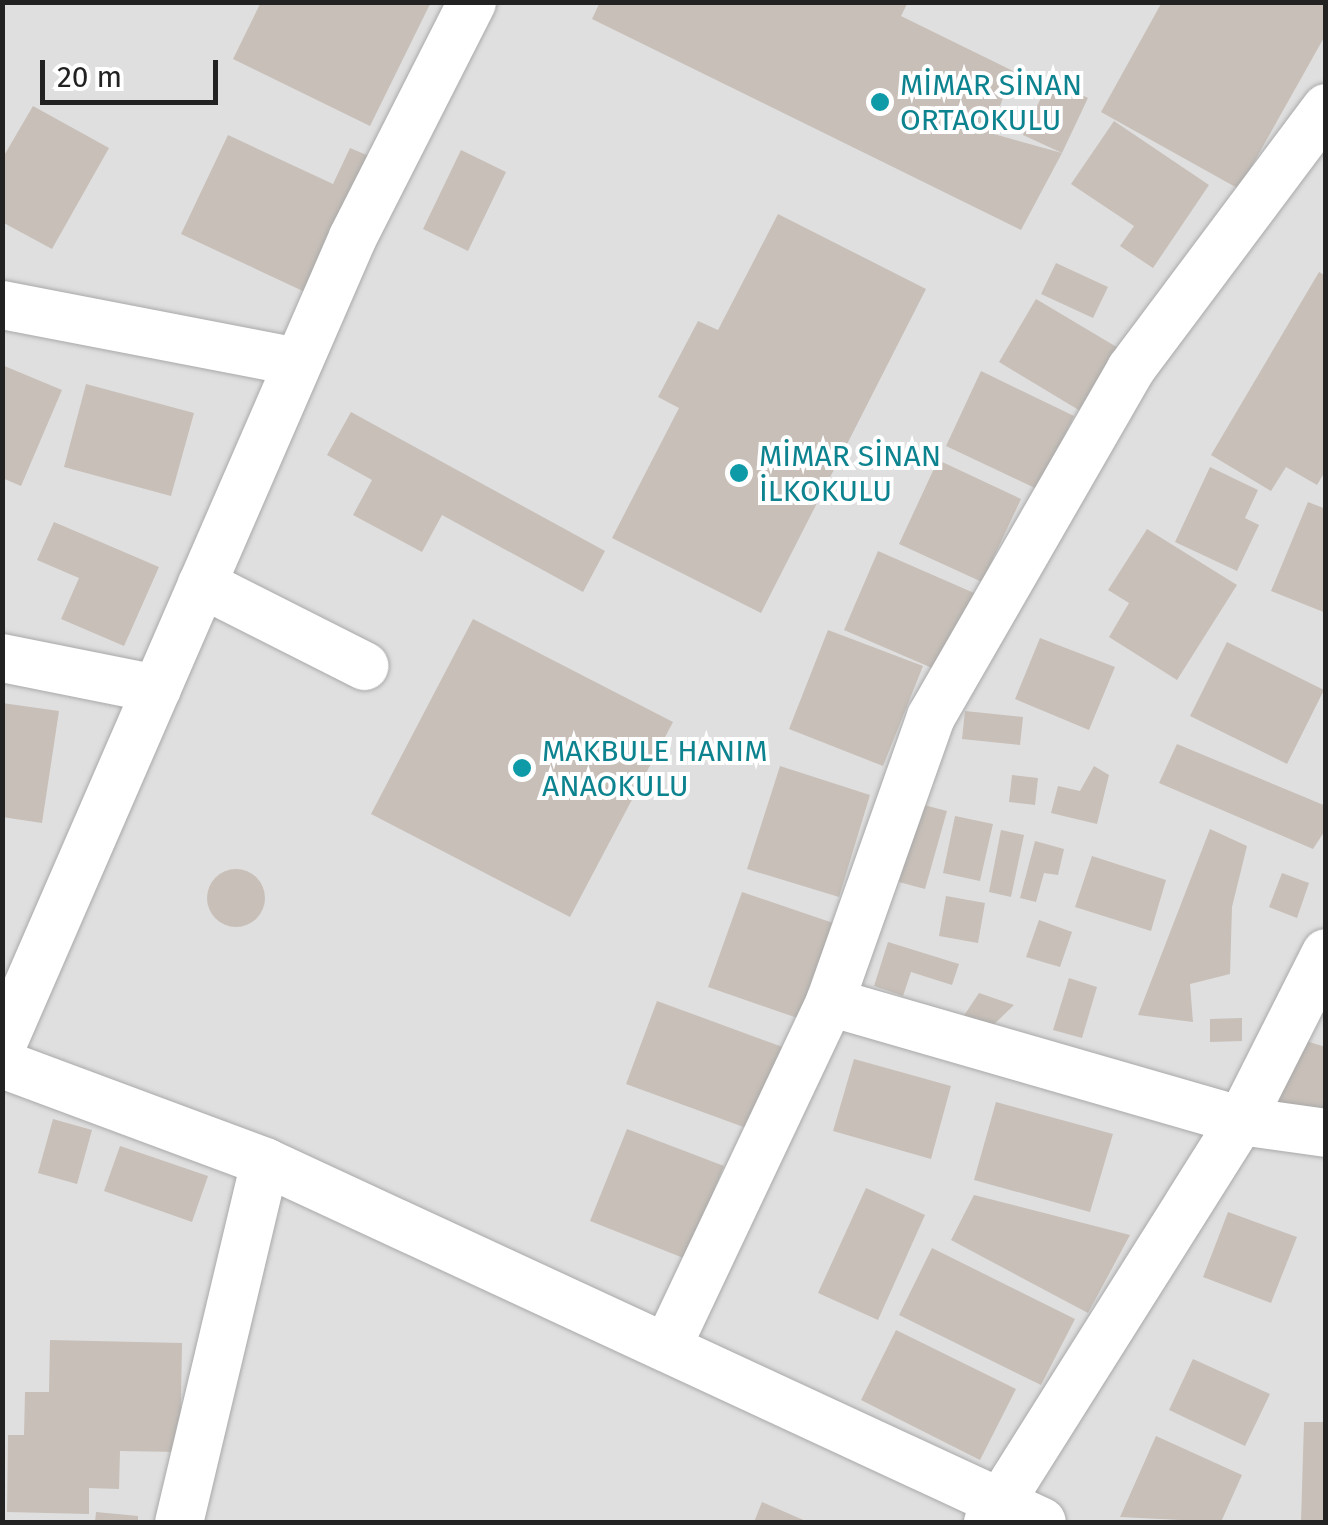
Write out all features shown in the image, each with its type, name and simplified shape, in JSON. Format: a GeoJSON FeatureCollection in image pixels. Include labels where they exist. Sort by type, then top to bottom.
{"type":"FeatureCollection","features":[{"type":"Feature","properties":{"kind":"street"},"geometry":{"type":"LineString","coordinates":[[2,1046],[353,238],[472,2]]}},
{"type":"Feature","properties":{"kind":"street"},"geometry":{"type":"LineString","coordinates":[[667,1347],[830,1002],[931,717],[1131,369],[1326,108]]}},
{"type":"Feature","properties":{"kind":"street"},"geometry":{"type":"LineString","coordinates":[[2,305],[298,362]]}},
{"type":"Feature","properties":{"kind":"street"},"geometry":{"type":"LineString","coordinates":[[202,584],[364,666]]}},
{"type":"Feature","properties":{"kind":"street"},"geometry":{"type":"LineString","coordinates":[[2,658],[157,689]]}},
{"type":"Feature","properties":{"kind":"street"},"geometry":{"type":"LineString","coordinates":[[993,1510],[1241,1121],[1326,953]]}},
{"type":"Feature","properties":{"kind":"street"},"geometry":{"type":"LineString","coordinates":[[830,1002],[1241,1121],[1326,1133]]}},
{"type":"Feature","properties":{"kind":"street"},"geometry":{"type":"LineString","coordinates":[[2,1064],[266,1162],[667,1347],[993,1510],[1042,1522]]}},
{"type":"Feature","properties":{"kind":"street"},"geometry":{"type":"LineString","coordinates":[[179,1522],[266,1162]]}},
{"type":"Feature","properties":{"kind":"shaded area"},"geometry":{"type":"Polygon","coordinates":[[[3,3],[1325,3],[1325,1522],[3,1522],[3,3]]]}},
{"type":"Feature","properties":{"kind":"building"},"geometry":{"type":"Polygon","coordinates":[[[261,2],[431,2],[370,126],[233,59],[261,2]]]}},
{"type":"Feature","properties":{"kind":"building","name":"MİMAR SİNAN ORTAOKULU"},"geometry":{"type":"Polygon","coordinates":[[[600,2],[908,2],[901,16],[1013,71],[990,133],[1062,153],[1021,230],[592,19],[600,2]]]}},
{"type":"Feature","properties":{"kind":"building"},"geometry":{"type":"Polygon","coordinates":[[[1162,2],[1326,2],[1326,34],[1239,189],[1101,112],[1162,2]]]}},
{"type":"Feature","properties":{"kind":"building"},"geometry":{"type":"Polygon","coordinates":[[[1050,79],[1088,98],[1062,153],[1023,135],[1050,79]]]}},
{"type":"Feature","properties":{"kind":"building"},"geometry":{"type":"Polygon","coordinates":[[[33,106],[109,148],[52,249],[2,222],[2,159],[33,106]]]}},
{"type":"Feature","properties":{"kind":"building"},"geometry":{"type":"Polygon","coordinates":[[[1114,121],[1209,185],[1153,268],[1120,246],[1134,226],[1071,184],[1114,121]]]}},
{"type":"Feature","properties":{"kind":"building"},"geometry":{"type":"Polygon","coordinates":[[[228,135],[333,184],[350,148],[369,156],[305,292],[181,234],[228,135]]]}},
{"type":"Feature","properties":{"kind":"building"},"geometry":{"type":"Polygon","coordinates":[[[461,150],[506,172],[468,251],[423,229],[461,150]]]}},
{"type":"Feature","properties":{"kind":"building","name":"MİMAR SİNAN İLKOKULU"},"geometry":{"type":"Polygon","coordinates":[[[778,214],[926,289],[761,613],[612,538],[679,408],[658,397],[698,321],[718,330],[778,214]]]}},
{"type":"Feature","properties":{"kind":"building"},"geometry":{"type":"Polygon","coordinates":[[[1056,263],[1108,287],[1093,318],[1041,294],[1056,263]]]}},
{"type":"Feature","properties":{"kind":"building"},"geometry":{"type":"Polygon","coordinates":[[[1319,272],[1326,276],[1326,470],[1317,485],[1286,467],[1271,491],[1211,455],[1319,272]]]}},
{"type":"Feature","properties":{"kind":"building"},"geometry":{"type":"Polygon","coordinates":[[[1036,299],[1120,349],[1082,412],[999,362],[1036,299]]]}},
{"type":"Feature","properties":{"kind":"building"},"geometry":{"type":"Polygon","coordinates":[[[2,365],[62,390],[21,486],[2,478],[2,365]]]}},
{"type":"Feature","properties":{"kind":"building"},"geometry":{"type":"Polygon","coordinates":[[[981,371],[1074,416],[1039,490],[946,446],[981,371]]]}},
{"type":"Feature","properties":{"kind":"building"},"geometry":{"type":"Polygon","coordinates":[[[86,384],[194,413],[171,496],[64,467],[86,384]]]}},
{"type":"Feature","properties":{"kind":"building"},"geometry":{"type":"Polygon","coordinates":[[[351,412],[605,551],[583,592],[442,515],[422,552],[353,515],[372,480],[327,455],[351,412]]]}},
{"type":"Feature","properties":{"kind":"building"},"geometry":{"type":"Polygon","coordinates":[[[938,460],[1021,499],[982,582],[899,544],[938,460]]]}},
{"type":"Feature","properties":{"kind":"building"},"geometry":{"type":"Polygon","coordinates":[[[1210,467],[1258,490],[1245,518],[1259,525],[1237,571],[1175,542],[1210,467]]]}},
{"type":"Feature","properties":{"kind":"building"},"geometry":{"type":"Polygon","coordinates":[[[1308,502],[1326,509],[1326,613],[1271,591],[1308,502]]]}},
{"type":"Feature","properties":{"kind":"building"},"geometry":{"type":"Polygon","coordinates":[[[54,522],[159,567],[124,646],[61,619],[79,578],[37,560],[54,522]]]}},
{"type":"Feature","properties":{"kind":"building"},"geometry":{"type":"Polygon","coordinates":[[[1147,529],[1237,585],[1177,680],[1109,637],[1129,603],[1108,590],[1147,529]]]}},
{"type":"Feature","properties":{"kind":"building"},"geometry":{"type":"Polygon","coordinates":[[[878,551],[974,593],[939,671],[844,630],[878,551]]]}},
{"type":"Feature","properties":{"kind":"building","name":"MAKBULE HANIM ANAOKULU"},"geometry":{"type":"Polygon","coordinates":[[[473,619],[673,722],[570,917],[371,814],[473,619]]]}},
{"type":"Feature","properties":{"kind":"building"},"geometry":{"type":"Polygon","coordinates":[[[828,630],[923,666],[883,766],[789,729],[828,630]]]}},
{"type":"Feature","properties":{"kind":"building"},"geometry":{"type":"Polygon","coordinates":[[[1040,638],[1115,667],[1089,730],[1015,699],[1040,638]]]}},
{"type":"Feature","properties":{"kind":"building"},"geometry":{"type":"Polygon","coordinates":[[[1227,642],[1324,690],[1287,764],[1190,716],[1227,642]]]}},
{"type":"Feature","properties":{"kind":"building"},"geometry":{"type":"Polygon","coordinates":[[[2,703],[59,711],[42,823],[2,817],[2,703]]]}},
{"type":"Feature","properties":{"kind":"building"},"geometry":{"type":"Polygon","coordinates":[[[965,711],[1023,717],[1020,745],[962,739],[965,711]]]}},
{"type":"Feature","properties":{"kind":"building"},"geometry":{"type":"Polygon","coordinates":[[[1177,744],[1326,806],[1326,829],[1313,849],[1159,783],[1177,744]]]}},
{"type":"Feature","properties":{"kind":"building"},"geometry":{"type":"Polygon","coordinates":[[[780,766],[870,795],[839,897],[747,869],[780,766]]]}},
{"type":"Feature","properties":{"kind":"building"},"geometry":{"type":"Polygon","coordinates":[[[1094,766],[1109,775],[1097,824],[1051,813],[1058,786],[1080,791],[1094,766]]]}},
{"type":"Feature","properties":{"kind":"building"},"geometry":{"type":"Polygon","coordinates":[[[1012,775],[1038,778],[1035,805],[1009,802],[1012,775]]]}},
{"type":"Feature","properties":{"kind":"building"},"geometry":{"type":"Polygon","coordinates":[[[920,804],[947,811],[925,889],[899,882],[920,804]]]}},
{"type":"Feature","properties":{"kind":"building"},"geometry":{"type":"Polygon","coordinates":[[[955,816],[993,824],[980,881],[943,873],[955,816]]]}},
{"type":"Feature","properties":{"kind":"building"},"geometry":{"type":"Polygon","coordinates":[[[1210,829],[1247,846],[1232,907],[1230,974],[1190,984],[1193,1022],[1138,1015],[1210,829]]]}},
{"type":"Feature","properties":{"kind":"building"},"geometry":{"type":"Polygon","coordinates":[[[1001,830],[1024,835],[1011,897],[989,892],[1001,830]]]}},
{"type":"Feature","properties":{"kind":"building"},"geometry":{"type":"Polygon","coordinates":[[[1035,841],[1064,849],[1058,875],[1044,873],[1036,902],[1020,898],[1035,841]]]}},
{"type":"Feature","properties":{"kind":"building"},"geometry":{"type":"Polygon","coordinates":[[[1092,856],[1166,880],[1151,931],[1075,907],[1092,856]]]}},
{"type":"Feature","properties":{"kind":"building"},"geometry":{"type":"Polygon","coordinates":[[[236,869],[256,878],[265,898],[256,918],[236,927],[216,918],[207,898],[216,878],[236,869]]]}},
{"type":"Feature","properties":{"kind":"building"},"geometry":{"type":"Polygon","coordinates":[[[1282,873],[1309,883],[1297,918],[1269,907],[1282,873]]]}},
{"type":"Feature","properties":{"kind":"building"},"geometry":{"type":"Polygon","coordinates":[[[742,892],[842,926],[809,1022],[708,987],[742,892]]]}},
{"type":"Feature","properties":{"kind":"building"},"geometry":{"type":"Polygon","coordinates":[[[946,896],[985,903],[978,943],[939,936],[946,896]]]}},
{"type":"Feature","properties":{"kind":"building"},"geometry":{"type":"Polygon","coordinates":[[[1039,920],[1072,932],[1060,967],[1026,957],[1039,920]]]}},
{"type":"Feature","properties":{"kind":"building"},"geometry":{"type":"Polygon","coordinates":[[[888,942],[959,964],[952,985],[911,972],[903,996],[874,986],[888,942]]]}},
{"type":"Feature","properties":{"kind":"building"},"geometry":{"type":"Polygon","coordinates":[[[1069,978],[1097,987],[1082,1038],[1053,1030],[1069,978]]]}},
{"type":"Feature","properties":{"kind":"building"},"geometry":{"type":"Polygon","coordinates":[[[979,993],[1014,1005],[987,1031],[961,1020],[979,993]]]}},
{"type":"Feature","properties":{"kind":"building"},"geometry":{"type":"Polygon","coordinates":[[[657,1001],[791,1050],[760,1133],[626,1084],[657,1001]]]}},
{"type":"Feature","properties":{"kind":"building"},"geometry":{"type":"Polygon","coordinates":[[[1242,1018],[1242,1041],[1210,1042],[1210,1019],[1242,1018]]]}},
{"type":"Feature","properties":{"kind":"building"},"geometry":{"type":"Polygon","coordinates":[[[1292,1037],[1326,1047],[1326,1117],[1272,1100],[1292,1037]]]}},
{"type":"Feature","properties":{"kind":"building"},"geometry":{"type":"Polygon","coordinates":[[[854,1059],[951,1086],[931,1159],[833,1131],[854,1059]]]}},
{"type":"Feature","properties":{"kind":"building"},"geometry":{"type":"Polygon","coordinates":[[[996,1102],[1113,1134],[1090,1212],[974,1180],[996,1102]]]}},
{"type":"Feature","properties":{"kind":"building"},"geometry":{"type":"Polygon","coordinates":[[[53,1119],[92,1130],[77,1184],[38,1173],[53,1119]]]}},
{"type":"Feature","properties":{"kind":"building"},"geometry":{"type":"Polygon","coordinates":[[[627,1129],[724,1166],[686,1259],[590,1221],[627,1129]]]}},
{"type":"Feature","properties":{"kind":"building"},"geometry":{"type":"Polygon","coordinates":[[[120,1146],[208,1176],[192,1222],[104,1191],[120,1146]]]}},
{"type":"Feature","properties":{"kind":"building"},"geometry":{"type":"Polygon","coordinates":[[[866,1188],[925,1215],[878,1320],[818,1293],[866,1188]]]}},
{"type":"Feature","properties":{"kind":"building"},"geometry":{"type":"Polygon","coordinates":[[[974,1195],[1130,1235],[1088,1313],[951,1240],[974,1195]]]}},
{"type":"Feature","properties":{"kind":"building"},"geometry":{"type":"Polygon","coordinates":[[[1228,1212],[1297,1237],[1271,1303],[1203,1277],[1228,1212]]]}},
{"type":"Feature","properties":{"kind":"building"},"geometry":{"type":"Polygon","coordinates":[[[932,1248],[1075,1319],[1041,1385],[899,1315],[932,1248]]]}},
{"type":"Feature","properties":{"kind":"building"},"geometry":{"type":"Polygon","coordinates":[[[896,1330],[1016,1389],[980,1460],[861,1400],[896,1330]]]}},
{"type":"Feature","properties":{"kind":"building"},"geometry":{"type":"Polygon","coordinates":[[[50,1340],[182,1343],[180,1452],[120,1451],[119,1489],[89,1488],[89,1514],[7,1512],[8,1435],[24,1435],[25,1392],[49,1392],[50,1340]]]}},
{"type":"Feature","properties":{"kind":"building"},"geometry":{"type":"Polygon","coordinates":[[[1193,1359],[1270,1394],[1245,1446],[1169,1410],[1193,1359]]]}},
{"type":"Feature","properties":{"kind":"building"},"geometry":{"type":"Polygon","coordinates":[[[1304,1422],[1326,1422],[1326,1522],[1301,1522],[1304,1422]]]}},
{"type":"Feature","properties":{"kind":"building"},"geometry":{"type":"Polygon","coordinates":[[[1156,1436],[1242,1475],[1221,1522],[1120,1517],[1156,1436]]]}},
{"type":"Feature","properties":{"kind":"building"},"geometry":{"type":"Polygon","coordinates":[[[762,1502],[808,1522],[754,1522],[762,1502]]]}},
{"type":"Feature","properties":{"kind":"building"},"geometry":{"type":"Polygon","coordinates":[[[96,1512],[138,1516],[138,1522],[95,1522],[96,1512]]]}},
{"type":"Feature","properties":{"kind":"place","name":"MİMAR SİNAN ORTAOKULU"},"geometry":{"type":"Point","coordinates":[880,102]}},
{"type":"Feature","properties":{"kind":"place","name":"MİMAR SİNAN İLKOKULU"},"geometry":{"type":"Point","coordinates":[739,473]}},
{"type":"Feature","properties":{"kind":"place","name":"MAKBULE HANIM ANAOKULU"},"geometry":{"type":"Point","coordinates":[522,768]}}]}
